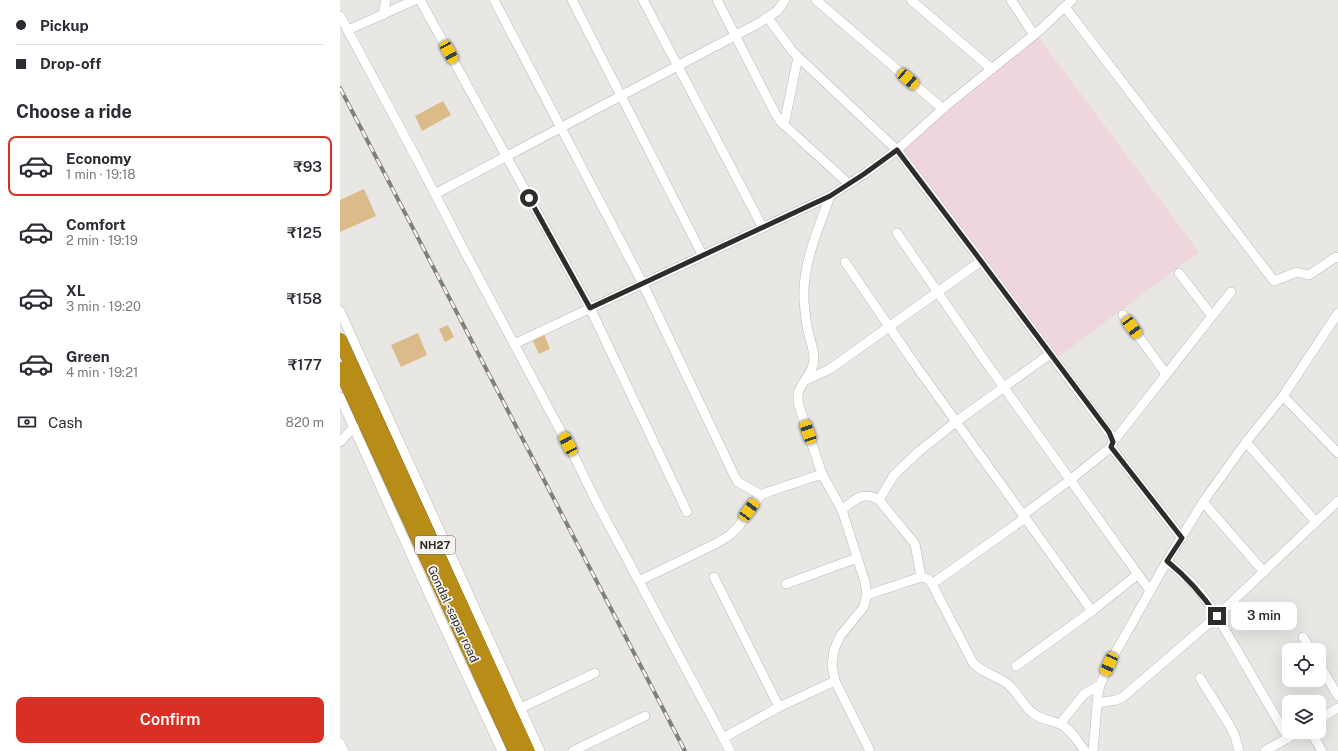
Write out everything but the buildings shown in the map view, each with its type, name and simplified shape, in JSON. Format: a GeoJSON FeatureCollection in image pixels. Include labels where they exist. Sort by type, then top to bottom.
{"type":"FeatureCollection","features":[{"type":"Feature","properties":{"kind":"highway","name":"NH27"},"geometry":{"type":"LineString","coordinates":[[340,340],[528,751]]}},
{"type":"Feature","properties":{"kind":"highway","name":"Gondal -sapar road"},"geometry":{"type":"LineString","coordinates":[[340,369],[515,751]]}},
{"type":"Feature","properties":{"kind":"street"},"geometry":{"type":"LineString","coordinates":[[383,15],[386,0]]}},
{"type":"Feature","properties":{"kind":"street"},"geometry":{"type":"LineString","coordinates":[[348,30],[415,0]]}},
{"type":"Feature","properties":{"kind":"street"},"geometry":{"type":"LineString","coordinates":[[420,0],[590,308],[687,512]]}},
{"type":"Feature","properties":{"kind":"street"},"geometry":{"type":"LineString","coordinates":[[494,0],[562,127],[643,284],[734,475],[738,482],[761,495]]}},
{"type":"Feature","properties":{"kind":"street"},"geometry":{"type":"LineString","coordinates":[[572,0],[703,256]]}},
{"type":"Feature","properties":{"kind":"street"},"geometry":{"type":"LineString","coordinates":[[643,0],[763,228]]}},
{"type":"Feature","properties":{"kind":"street"},"geometry":{"type":"LineString","coordinates":[[717,0],[775,113],[784,125],[849,184]]}},
{"type":"Feature","properties":{"kind":"street"},"geometry":{"type":"LineString","coordinates":[[435,194],[678,67],[768,18],[777,11],[785,0]]}},
{"type":"Feature","properties":{"kind":"street"},"geometry":{"type":"LineString","coordinates":[[816,0],[942,109]]}},
{"type":"Feature","properties":{"kind":"street"},"geometry":{"type":"LineString","coordinates":[[910,0],[992,69]]}},
{"type":"Feature","properties":{"kind":"street"},"geometry":{"type":"LineString","coordinates":[[1011,0],[1034,35]]}},
{"type":"Feature","properties":{"kind":"street"},"geometry":{"type":"LineString","coordinates":[[514,344],[830,196],[897,150],[942,109],[1034,35],[1072,0]]}},
{"type":"Feature","properties":{"kind":"street"},"geometry":{"type":"LineString","coordinates":[[1065,7],[1274,281],[1297,272],[1309,275],[1336,257],[1338,258]]}},
{"type":"Feature","properties":{"kind":"street"},"geometry":{"type":"LineString","coordinates":[[340,16],[730,751]]}},
{"type":"Feature","properties":{"kind":"street"},"geometry":{"type":"LineString","coordinates":[[768,18],[798,57],[897,150],[1109,432],[1112,444],[1182,538]]}},
{"type":"Feature","properties":{"kind":"street"},"geometry":{"type":"LineString","coordinates":[[784,125],[798,57]]}},
{"type":"Feature","properties":{"kind":"street"},"geometry":{"type":"LineString","coordinates":[[830,196],[810,253],[807,268],[804,300],[807,326],[814,357],[813,366],[798,393],[798,403],[822,474],[842,510],[865,582],[867,595],[863,608],[840,636],[834,650],[832,665],[835,681],[866,750]]}},
{"type":"Feature","properties":{"kind":"street"},"geometry":{"type":"LineString","coordinates":[[897,233],[1004,388],[1150,591]]}},
{"type":"Feature","properties":{"kind":"street"},"geometry":{"type":"LineString","coordinates":[[806,380],[830,369],[981,261]]}},
{"type":"Feature","properties":{"kind":"street"},"geometry":{"type":"LineString","coordinates":[[845,262],[1092,611]]}},
{"type":"Feature","properties":{"kind":"street"},"geometry":{"type":"LineString","coordinates":[[1179,273],[1212,316]]}},
{"type":"Feature","properties":{"kind":"street"},"geometry":{"type":"LineString","coordinates":[[932,584],[1021,521],[1023,515],[1070,480],[1112,444],[1230,292]]}},
{"type":"Feature","properties":{"kind":"street"},"geometry":{"type":"LineString","coordinates":[[340,311],[540,751]]}},
{"type":"Feature","properties":{"kind":"street"},"geometry":{"type":"LineString","coordinates":[[1093,751],[1100,685],[1109,664],[1167,561],[1203,502],[1246,442],[1284,396],[1338,313]]}},
{"type":"Feature","properties":{"kind":"street"},"geometry":{"type":"LineString","coordinates":[[1124,315],[1166,374]]}},
{"type":"Feature","properties":{"kind":"street"},"geometry":{"type":"LineString","coordinates":[[879,500],[894,475],[904,464],[957,421],[1050,354]]}},
{"type":"Feature","properties":{"kind":"street"},"geometry":{"type":"LineString","coordinates":[[1284,396],[1338,453]]}},
{"type":"Feature","properties":{"kind":"street"},"geometry":{"type":"LineString","coordinates":[[340,397],[432,601],[502,751]]}},
{"type":"Feature","properties":{"kind":"street"},"geometry":{"type":"LineString","coordinates":[[340,442],[354,428]]}},
{"type":"Feature","properties":{"kind":"street"},"geometry":{"type":"LineString","coordinates":[[1246,442],[1316,522]]}},
{"type":"Feature","properties":{"kind":"street"},"geometry":{"type":"LineString","coordinates":[[639,581],[717,543],[730,535],[739,526],[761,495],[822,474]]}},
{"type":"Feature","properties":{"kind":"street"},"geometry":{"type":"LineString","coordinates":[[842,510],[855,500],[867,495],[873,496],[879,500],[915,544],[921,577]]}},
{"type":"Feature","properties":{"kind":"street"},"geometry":{"type":"LineString","coordinates":[[1097,703],[1116,700],[1123,697],[1217,616],[1338,501]]}},
{"type":"Feature","properties":{"kind":"street"},"geometry":{"type":"LineString","coordinates":[[1203,502],[1264,572]]}},
{"type":"Feature","properties":{"kind":"street"},"geometry":{"type":"LineString","coordinates":[[786,584],[857,558]]}},
{"type":"Feature","properties":{"kind":"street"},"geometry":{"type":"LineString","coordinates":[[1167,561],[1191,582],[1201,593],[1217,616],[1282,728]]}},
{"type":"Feature","properties":{"kind":"street"},"geometry":{"type":"LineString","coordinates":[[1016,666],[1092,611],[1138,574]]}},
{"type":"Feature","properties":{"kind":"street"},"geometry":{"type":"LineString","coordinates":[[714,577],[779,707]]}},
{"type":"Feature","properties":{"kind":"street"},"geometry":{"type":"LineString","coordinates":[[867,595],[921,577],[928,579],[973,663],[981,670],[1004,682],[1015,691],[1034,714],[1048,721],[1060,724],[1068,730],[1085,751]]}},
{"type":"Feature","properties":{"kind":"street"},"geometry":{"type":"LineString","coordinates":[[1303,637],[1307,643]]}},
{"type":"Feature","properties":{"kind":"street"},"geometry":{"type":"LineString","coordinates":[[521,708],[595,673]]}},
{"type":"Feature","properties":{"kind":"street"},"geometry":{"type":"LineString","coordinates":[[1326,676],[1338,696]]}},
{"type":"Feature","properties":{"kind":"street"},"geometry":{"type":"LineString","coordinates":[[1200,678],[1230,726],[1235,736],[1239,751]]}},
{"type":"Feature","properties":{"kind":"street"},"geometry":{"type":"LineString","coordinates":[[723,738],[779,707],[835,681]]}},
{"type":"Feature","properties":{"kind":"street"},"geometry":{"type":"LineString","coordinates":[[1060,724],[1084,694],[1100,685]]}},
{"type":"Feature","properties":{"kind":"street"},"geometry":{"type":"LineString","coordinates":[[1326,716],[1338,708]]}},
{"type":"Feature","properties":{"kind":"street"},"geometry":{"type":"LineString","coordinates":[[574,751],[645,716]]}},
{"type":"Feature","properties":{"kind":"street"},"geometry":{"type":"LineString","coordinates":[[1265,751],[1286,739]]}},
{"type":"Feature","properties":{"kind":"street"},"geometry":{"type":"LineString","coordinates":[[1315,739],[1322,751]]}},
{"type":"Feature","properties":{"kind":"street"},"geometry":{"type":"LineString","coordinates":[[340,743],[344,751]]}},
{"type":"Feature","properties":{"kind":"shaded area"},"geometry":{"type":"Polygon","coordinates":[[[1037,35],[1199,252],[1057,358],[897,144],[1037,35]]]}},
{"type":"Feature","properties":{"kind":"railway"},"geometry":{"type":"LineString","coordinates":[[340,88],[685,751]]}},
{"type":"Feature","properties":{"kind":"route"},"geometry":{"type":"LineString","coordinates":[[529,198],[590,308],[830,196],[897,150],[1109,432],[1113,442],[1111,447],[1182,538],[1167,561],[1191,582],[1201,593],[1217,616]]}}]}
